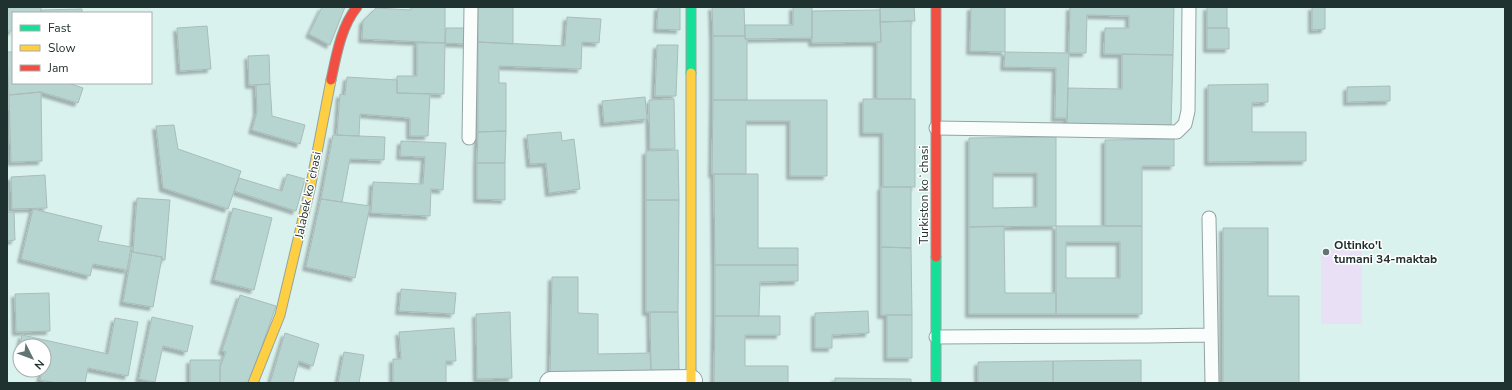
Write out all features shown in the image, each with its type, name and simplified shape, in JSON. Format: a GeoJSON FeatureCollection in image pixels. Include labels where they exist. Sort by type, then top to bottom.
{"type":"FeatureCollection","features":[{"type":"Feature","properties":{"kind":"street","name":"Jalabek koʻchasi"},"geometry":{"type":"LineString","coordinates":[[253,383],[280,315],[310,189],[337,50],[352,13],[358,7]]}},
{"type":"Feature","properties":{"kind":"street"},"geometry":{"type":"LineString","coordinates":[[551,383],[691,382],[691,7]]}},
{"type":"Feature","properties":{"kind":"street","name":"Turkiston koʻchasi"},"geometry":{"type":"LineString","coordinates":[[936,7],[936,383]]}},
{"type":"Feature","properties":{"kind":"lane"},"geometry":{"type":"LineString","coordinates":[[469,138],[471,7]]}},
{"type":"Feature","properties":{"kind":"lane"},"geometry":{"type":"LineString","coordinates":[[936,128],[1177,132],[1185,124],[1188,111],[1189,7]]}},
{"type":"Feature","properties":{"kind":"lane"},"geometry":{"type":"LineString","coordinates":[[1209,218],[1212,383]]}},
{"type":"Feature","properties":{"kind":"lane"},"geometry":{"type":"LineString","coordinates":[[936,337],[1211,335]]}},
{"type":"Feature","properties":{"kind":"shaded area"},"geometry":{"type":"Polygon","coordinates":[[[1362,248],[1362,324],[1321,324],[1321,249],[1362,248]]]}},
{"type":"Feature","properties":{"kind":"building"},"geometry":{"type":"Polygon","coordinates":[[[7,7],[41,7],[41,12],[12,12],[12,31],[7,31],[7,7]]]}},
{"type":"Feature","properties":{"kind":"building"},"geometry":{"type":"Polygon","coordinates":[[[322,7],[345,7],[330,45],[309,34],[322,7]]]}},
{"type":"Feature","properties":{"kind":"building"},"geometry":{"type":"Polygon","coordinates":[[[411,7],[445,7],[445,43],[362,39],[363,21],[376,8],[411,10],[411,7]]]}},
{"type":"Feature","properties":{"kind":"building"},"geometry":{"type":"Polygon","coordinates":[[[478,7],[513,7],[513,44],[478,42],[478,7]]]}},
{"type":"Feature","properties":{"kind":"building"},"geometry":{"type":"Polygon","coordinates":[[[658,7],[680,7],[680,30],[657,29],[658,7]]]}},
{"type":"Feature","properties":{"kind":"building"},"geometry":{"type":"Polygon","coordinates":[[[712,7],[744,7],[745,36],[713,36],[712,7]]]}},
{"type":"Feature","properties":{"kind":"building"},"geometry":{"type":"Polygon","coordinates":[[[793,7],[812,7],[812,38],[745,39],[745,25],[793,25],[793,7]]]}},
{"type":"Feature","properties":{"kind":"building"},"geometry":{"type":"Polygon","coordinates":[[[880,7],[914,7],[915,21],[880,22],[880,7]]]}},
{"type":"Feature","properties":{"kind":"building"},"geometry":{"type":"Polygon","coordinates":[[[971,7],[1005,7],[1005,52],[970,51],[971,7]]]}},
{"type":"Feature","properties":{"kind":"building"},"geometry":{"type":"Polygon","coordinates":[[[1070,7],[1174,7],[1173,55],[1104,54],[1105,28],[1129,28],[1129,16],[1087,15],[1086,53],[1069,53],[1070,7]]]}},
{"type":"Feature","properties":{"kind":"building"},"geometry":{"type":"Polygon","coordinates":[[[1207,7],[1227,7],[1227,28],[1207,28],[1207,7]]]}},
{"type":"Feature","properties":{"kind":"building"},"geometry":{"type":"Polygon","coordinates":[[[1312,7],[1325,7],[1325,29],[1312,30],[1312,7]]]}},
{"type":"Feature","properties":{"kind":"building"},"geometry":{"type":"Polygon","coordinates":[[[82,9],[82,12],[41,12],[41,10],[82,9]]]}},
{"type":"Feature","properties":{"kind":"building"},"geometry":{"type":"Polygon","coordinates":[[[880,10],[881,42],[812,43],[812,11],[880,10]]]}},
{"type":"Feature","properties":{"kind":"building"},"geometry":{"type":"Polygon","coordinates":[[[567,17],[601,19],[599,43],[582,42],[581,69],[499,66],[499,83],[506,83],[506,131],[478,132],[478,42],[565,46],[567,17]]]}},
{"type":"Feature","properties":{"kind":"building"},"geometry":{"type":"Polygon","coordinates":[[[911,21],[911,99],[877,99],[877,42],[881,42],[880,22],[911,21]]]}},
{"type":"Feature","properties":{"kind":"building"},"geometry":{"type":"Polygon","coordinates":[[[207,26],[211,69],[180,71],[177,28],[207,26]]]}},
{"type":"Feature","properties":{"kind":"building"},"geometry":{"type":"Polygon","coordinates":[[[446,28],[469,28],[469,44],[445,43],[446,28]]]}},
{"type":"Feature","properties":{"kind":"building"},"geometry":{"type":"Polygon","coordinates":[[[1207,28],[1229,28],[1229,49],[1207,49],[1207,28]]]}},
{"type":"Feature","properties":{"kind":"building"},"geometry":{"type":"Polygon","coordinates":[[[713,36],[745,36],[745,39],[747,39],[747,100],[713,100],[713,36]]]}},
{"type":"Feature","properties":{"kind":"building"},"geometry":{"type":"Polygon","coordinates":[[[417,43],[445,43],[444,94],[397,93],[397,76],[417,76],[417,43]]]}},
{"type":"Feature","properties":{"kind":"building"},"geometry":{"type":"Polygon","coordinates":[[[657,45],[678,45],[676,96],[655,96],[657,45]]]}},
{"type":"Feature","properties":{"kind":"building"},"geometry":{"type":"Polygon","coordinates":[[[7,52],[12,52],[12,84],[71,84],[83,88],[78,103],[41,92],[9,95],[7,52]]]}},
{"type":"Feature","properties":{"kind":"building"},"geometry":{"type":"Polygon","coordinates":[[[1005,52],[1069,53],[1067,118],[1055,118],[1056,68],[1004,67],[1005,52]]]}},
{"type":"Feature","properties":{"kind":"building"},"geometry":{"type":"Polygon","coordinates":[[[1122,54],[1173,55],[1171,127],[1067,125],[1068,88],[1122,89],[1122,54]]]}},
{"type":"Feature","properties":{"kind":"building"},"geometry":{"type":"Polygon","coordinates":[[[269,55],[270,84],[249,85],[248,56],[269,55]]]}},
{"type":"Feature","properties":{"kind":"building"},"geometry":{"type":"Polygon","coordinates":[[[347,77],[397,80],[397,93],[430,94],[428,136],[410,136],[410,118],[360,114],[359,136],[337,135],[340,94],[345,95],[347,77]]]}},
{"type":"Feature","properties":{"kind":"building"},"geometry":{"type":"Polygon","coordinates":[[[270,84],[272,116],[305,125],[300,144],[252,130],[257,112],[256,85],[270,84]]]}},
{"type":"Feature","properties":{"kind":"building"},"geometry":{"type":"Polygon","coordinates":[[[1268,84],[1268,102],[1252,103],[1252,132],[1306,132],[1306,161],[1208,162],[1208,85],[1268,84]]]}},
{"type":"Feature","properties":{"kind":"building"},"geometry":{"type":"Polygon","coordinates":[[[1390,86],[1390,101],[1347,102],[1347,87],[1390,86]]]}},
{"type":"Feature","properties":{"kind":"building"},"geometry":{"type":"Polygon","coordinates":[[[41,92],[42,161],[11,162],[9,95],[41,92]]]}},
{"type":"Feature","properties":{"kind":"building"},"geometry":{"type":"Polygon","coordinates":[[[645,97],[647,119],[604,123],[602,101],[645,97]]]}},
{"type":"Feature","properties":{"kind":"building"},"geometry":{"type":"Polygon","coordinates":[[[674,99],[675,149],[650,149],[649,100],[674,99]]]}},
{"type":"Feature","properties":{"kind":"building"},"geometry":{"type":"Polygon","coordinates":[[[863,99],[915,99],[915,187],[883,187],[883,133],[863,133],[863,99]]]}},
{"type":"Feature","properties":{"kind":"building"},"geometry":{"type":"Polygon","coordinates":[[[713,100],[827,100],[827,176],[790,176],[790,121],[746,121],[746,174],[712,174],[713,100]]]}},
{"type":"Feature","properties":{"kind":"building"},"geometry":{"type":"Polygon","coordinates":[[[174,125],[178,149],[241,171],[228,209],[163,188],[156,126],[174,125]]]}},
{"type":"Feature","properties":{"kind":"building"},"geometry":{"type":"Polygon","coordinates":[[[506,131],[505,163],[477,163],[478,132],[506,131]]]}},
{"type":"Feature","properties":{"kind":"building"},"geometry":{"type":"Polygon","coordinates":[[[561,132],[562,141],[574,139],[580,189],[549,193],[546,163],[530,164],[527,135],[561,132]]]}},
{"type":"Feature","properties":{"kind":"building"},"geometry":{"type":"Polygon","coordinates":[[[333,135],[385,137],[384,160],[350,159],[342,202],[321,199],[333,135]]]}},
{"type":"Feature","properties":{"kind":"building"},"geometry":{"type":"Polygon","coordinates":[[[1056,137],[1056,226],[969,227],[969,138],[1056,137]],[[993,173],[993,208],[1037,207],[1037,173],[993,173]]]}},
{"type":"Feature","properties":{"kind":"building"},"geometry":{"type":"Polygon","coordinates":[[[1174,139],[1174,166],[1142,166],[1142,226],[1105,226],[1105,140],[1174,139]]]}},
{"type":"Feature","properties":{"kind":"building"},"geometry":{"type":"Polygon","coordinates":[[[401,141],[446,143],[443,190],[431,189],[430,216],[371,213],[373,182],[423,184],[425,157],[400,156],[401,141]]]}},
{"type":"Feature","properties":{"kind":"building"},"geometry":{"type":"Polygon","coordinates":[[[678,150],[679,200],[646,200],[646,151],[678,150]]]}},
{"type":"Feature","properties":{"kind":"building"},"geometry":{"type":"Polygon","coordinates":[[[477,163],[505,163],[505,200],[477,199],[477,163]]]}},
{"type":"Feature","properties":{"kind":"building"},"geometry":{"type":"Polygon","coordinates":[[[287,174],[305,179],[296,211],[234,191],[239,178],[282,191],[287,174]]]}},
{"type":"Feature","properties":{"kind":"building"},"geometry":{"type":"Polygon","coordinates":[[[714,174],[758,174],[758,248],[798,248],[798,265],[715,265],[714,174]]]}},
{"type":"Feature","properties":{"kind":"building"},"geometry":{"type":"Polygon","coordinates":[[[45,175],[47,208],[12,209],[11,177],[45,175]]]}},
{"type":"Feature","properties":{"kind":"building"},"geometry":{"type":"Polygon","coordinates":[[[881,187],[911,187],[911,248],[881,247],[881,187]]]}},
{"type":"Feature","properties":{"kind":"building"},"geometry":{"type":"Polygon","coordinates":[[[137,198],[170,200],[165,260],[162,260],[162,257],[133,252],[137,198]]]}},
{"type":"Feature","properties":{"kind":"building"},"geometry":{"type":"Polygon","coordinates":[[[321,199],[370,206],[355,278],[306,267],[321,199]]]}},
{"type":"Feature","properties":{"kind":"building"},"geometry":{"type":"Polygon","coordinates":[[[646,200],[679,200],[678,312],[646,312],[646,200]]]}},
{"type":"Feature","properties":{"kind":"building"},"geometry":{"type":"Polygon","coordinates":[[[233,208],[272,218],[254,290],[214,280],[233,208]]]}},
{"type":"Feature","properties":{"kind":"building"},"geometry":{"type":"Polygon","coordinates":[[[33,209],[102,226],[98,241],[131,247],[127,270],[93,264],[90,276],[21,259],[33,209]]]}},
{"type":"Feature","properties":{"kind":"building"},"geometry":{"type":"Polygon","coordinates":[[[7,212],[14,212],[15,240],[7,241],[7,212]]]}},
{"type":"Feature","properties":{"kind":"building"},"geometry":{"type":"Polygon","coordinates":[[[1004,226],[1005,293],[1056,293],[1056,314],[969,314],[969,227],[1004,226]]]}},
{"type":"Feature","properties":{"kind":"building"},"geometry":{"type":"Polygon","coordinates":[[[1056,226],[1142,226],[1142,314],[1056,314],[1056,226]],[[1066,242],[1066,278],[1120,278],[1120,242],[1066,242]]]}},
{"type":"Feature","properties":{"kind":"building"},"geometry":{"type":"Polygon","coordinates":[[[1223,228],[1268,228],[1268,296],[1299,296],[1299,383],[1223,383],[1223,228]]]}},
{"type":"Feature","properties":{"kind":"building"},"geometry":{"type":"Polygon","coordinates":[[[881,247],[911,248],[912,315],[881,315],[881,247]]]}},
{"type":"Feature","properties":{"kind":"building"},"geometry":{"type":"Polygon","coordinates":[[[132,252],[162,257],[153,307],[123,302],[132,252]]]}},
{"type":"Feature","properties":{"kind":"building"},"geometry":{"type":"Polygon","coordinates":[[[715,265],[798,265],[798,281],[760,282],[759,316],[715,316],[715,265]]]}},
{"type":"Feature","properties":{"kind":"building"},"geometry":{"type":"Polygon","coordinates":[[[552,277],[578,277],[578,313],[598,314],[598,354],[650,353],[651,371],[550,379],[552,277]]]}},
{"type":"Feature","properties":{"kind":"building"},"geometry":{"type":"Polygon","coordinates":[[[401,289],[456,293],[454,314],[399,311],[401,289]]]}},
{"type":"Feature","properties":{"kind":"building"},"geometry":{"type":"Polygon","coordinates":[[[49,293],[50,331],[16,332],[15,294],[49,293]]]}},
{"type":"Feature","properties":{"kind":"building"},"geometry":{"type":"Polygon","coordinates":[[[240,295],[276,306],[249,383],[220,383],[220,367],[226,352],[222,351],[240,295]]]}},
{"type":"Feature","properties":{"kind":"building"},"geometry":{"type":"Polygon","coordinates":[[[868,311],[869,333],[832,335],[832,348],[815,348],[815,313],[868,311]]]}},
{"type":"Feature","properties":{"kind":"building"},"geometry":{"type":"Polygon","coordinates":[[[510,312],[512,378],[477,379],[476,314],[510,312]]]}},
{"type":"Feature","properties":{"kind":"building"},"geometry":{"type":"Polygon","coordinates":[[[650,312],[678,312],[679,371],[651,371],[650,312]]]}},
{"type":"Feature","properties":{"kind":"building"},"geometry":{"type":"Polygon","coordinates":[[[887,315],[912,315],[912,358],[887,358],[887,315]]]}},
{"type":"Feature","properties":{"kind":"building"},"geometry":{"type":"Polygon","coordinates":[[[715,316],[780,316],[780,335],[745,335],[745,366],[788,366],[788,383],[714,383],[715,316]]]}},
{"type":"Feature","properties":{"kind":"building"},"geometry":{"type":"Polygon","coordinates":[[[152,317],[193,326],[187,352],[163,346],[155,382],[139,379],[152,317]]]}},
{"type":"Feature","properties":{"kind":"building"},"geometry":{"type":"Polygon","coordinates":[[[115,318],[138,322],[128,376],[88,368],[85,383],[57,383],[40,380],[40,378],[52,378],[52,342],[108,354],[115,318]]]}},
{"type":"Feature","properties":{"kind":"building"},"geometry":{"type":"Polygon","coordinates":[[[454,328],[456,361],[446,361],[446,383],[393,383],[393,359],[401,359],[399,332],[454,328]]]}},
{"type":"Feature","properties":{"kind":"building"},"geometry":{"type":"Polygon","coordinates":[[[285,333],[319,344],[313,366],[299,361],[293,383],[270,383],[285,333]]]}},
{"type":"Feature","properties":{"kind":"building"},"geometry":{"type":"Polygon","coordinates":[[[22,335],[36,338],[21,338],[22,335]]]}},
{"type":"Feature","properties":{"kind":"building"},"geometry":{"type":"Polygon","coordinates":[[[344,352],[364,355],[359,383],[338,383],[344,352]]]}},
{"type":"Feature","properties":{"kind":"building"},"geometry":{"type":"Polygon","coordinates":[[[190,360],[220,360],[220,383],[190,383],[190,360]]]}},
{"type":"Feature","properties":{"kind":"building"},"geometry":{"type":"Polygon","coordinates":[[[1141,360],[1141,383],[1053,383],[1053,361],[1141,360]]]}},
{"type":"Feature","properties":{"kind":"building"},"geometry":{"type":"Polygon","coordinates":[[[1053,361],[1053,383],[978,383],[978,362],[1053,361]]]}},
{"type":"Feature","properties":{"kind":"building"},"geometry":{"type":"Polygon","coordinates":[[[835,378],[911,379],[911,382],[915,383],[835,383],[835,378]]]}},
{"type":"Feature","properties":{"kind":"traffic: fast"},"geometry":{"type":"LineString","coordinates":[[691,7],[691,73]]}},
{"type":"Feature","properties":{"kind":"traffic: fast"},"geometry":{"type":"LineString","coordinates":[[936,257],[936,383]]}},
{"type":"Feature","properties":{"kind":"traffic: slow"},"geometry":{"type":"LineString","coordinates":[[691,73],[691,383]]}},
{"type":"Feature","properties":{"kind":"traffic: slow"},"geometry":{"type":"LineString","coordinates":[[253,383],[280,315],[310,189],[331,80]]}},
{"type":"Feature","properties":{"kind":"traffic: jam"},"geometry":{"type":"LineString","coordinates":[[331,80],[343,32],[351,15],[357,7]]}},
{"type":"Feature","properties":{"kind":"traffic: jam"},"geometry":{"type":"LineString","coordinates":[[936,7],[936,257]]}},
{"type":"Feature","properties":{"kind":"place","name":"Oltinko'l tumani 34-maktab"},"geometry":{"type":"Point","coordinates":[1326,252]}}]}
